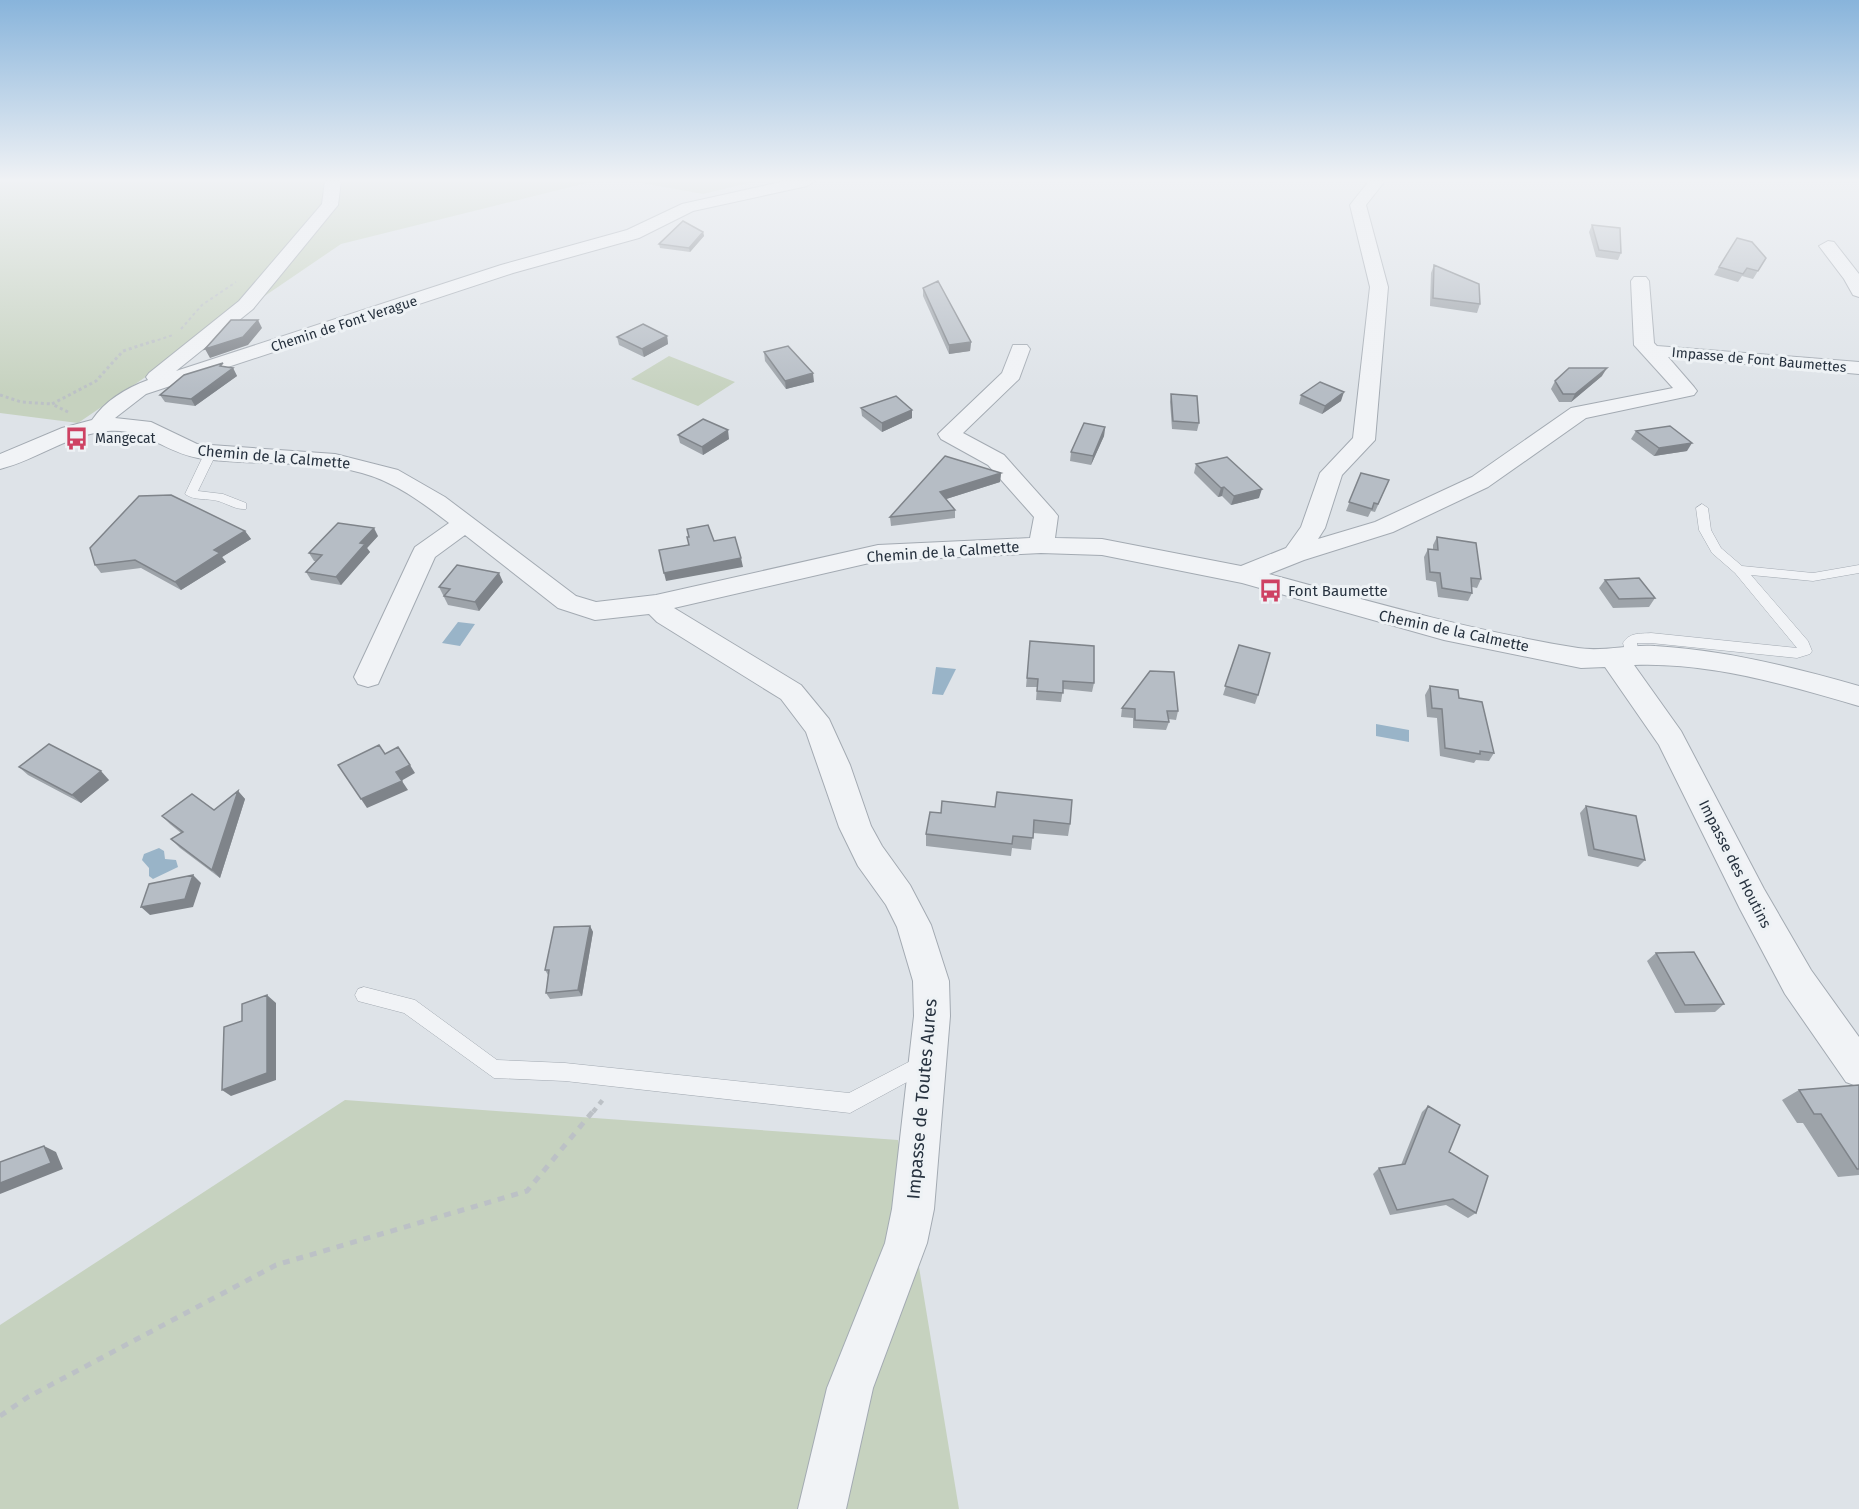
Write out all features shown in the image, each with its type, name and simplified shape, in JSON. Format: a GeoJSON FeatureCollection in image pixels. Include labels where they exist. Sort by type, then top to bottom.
{"type":"FeatureCollection","features":[{"type":"Feature","properties":{"kind":"street"},"geometry":{"type":"LineString","coordinates":[[139,390],[246,305],[291,251]]}},
{"type":"Feature","properties":{"kind":"street","name":"Chemin de Font Verague"},"geometry":{"type":"LineString","coordinates":[[99,426],[108,412],[139,390],[507,269],[570,251]]}},
{"type":"Feature","properties":{"kind":"street"},"geometry":{"type":"LineString","coordinates":[[1295,554],[1313,528],[1331,473],[1364,440],[1378,287],[1369,251]]}},
{"type":"Feature","properties":{"kind":"street"},"geometry":{"type":"LineString","coordinates":[[1832,251],[1853,278],[1859,291]]}},
{"type":"Feature","properties":{"kind":"street"},"geometry":{"type":"LineString","coordinates":[[1640,281],[1644,345],[1659,353],[1859,380]]}},
{"type":"Feature","properties":{"kind":"street"},"geometry":{"type":"LineString","coordinates":[[1020,349],[1012,375],[949,434],[996,460],[1034,500],[1046,516],[1041,545]]}},
{"type":"Feature","properties":{"kind":"street","name":"Impasse de Font Baumettes"},"geometry":{"type":"LineString","coordinates":[[1243,575],[1295,554],[1384,527],[1480,482],[1579,413],[1688,391],[1659,353]]}},
{"type":"Feature","properties":{"kind":"street","name":"Impasse de Font Baumettes"},"geometry":{"type":"LineString","coordinates":[[1659,353],[1859,368]]}},
{"type":"Feature","properties":{"kind":"street","name":"Chemin de la Calmette"},"geometry":{"type":"LineString","coordinates":[[0,462],[71,433],[99,426],[141,426],[161,433],[194,451],[315,458],[357,464],[391,474],[420,488],[567,602],[595,611],[656,604],[878,553],[1041,545],[1102,547],[1243,575],[1444,630],[1581,658],[1653,655],[1710,661],[1778,673],[1859,696]]}},
{"type":"Feature","properties":{"kind":"street"},"geometry":{"type":"LineString","coordinates":[[368,677],[424,553],[465,523]]}},
{"type":"Feature","properties":{"kind":"street","name":"Impasse de Toutes Aures"},"geometry":{"type":"LineString","coordinates":[[656,604],[666,616],[791,693],[819,728],[835,765],[855,827],[870,856],[898,895],[924,952],[931,981],[928,1060],[919,1131],[913,1209],[906,1243],[850,1388],[822,1509]]}},
{"type":"Feature","properties":{"kind":"street","name":"Impasse des Houtins"},"geometry":{"type":"LineString","coordinates":[[1622,657],[1671,739],[1752,899],[1798,982],[1859,1069]]}},
{"type":"Feature","properties":{"kind":"lane"},"geometry":{"type":"LineString","coordinates":[[211,452],[191,494],[219,497],[242,506]]}},
{"type":"Feature","properties":{"kind":"lane"},"geometry":{"type":"LineString","coordinates":[[1622,657],[1633,639],[1651,638],[1797,653],[1805,651],[1803,644],[1739,570],[1716,550],[1706,530],[1702,508]]}},
{"type":"Feature","properties":{"kind":"lane"},"geometry":{"type":"LineString","coordinates":[[1739,570],[1813,577],[1859,570]]}},
{"type":"Feature","properties":{"kind":"lane"},"geometry":{"type":"LineString","coordinates":[[364,995],[409,1006],[494,1069],[620,1078],[850,1103],[928,1060]]}},
{"type":"Feature","properties":{"kind":"path"},"geometry":{"type":"LineString","coordinates":[[52,404],[96,381],[104,369],[123,351],[177,334],[202,305],[244,277]]}},
{"type":"Feature","properties":{"kind":"path"},"geometry":{"type":"LineString","coordinates":[[0,395],[21,402],[52,404],[99,426]]}},
{"type":"Feature","properties":{"kind":"path"},"geometry":{"type":"LineString","coordinates":[[0,1416],[28,1397],[276,1265],[527,1191],[620,1078]]}},
{"type":"Feature","properties":{"kind":"green space"},"geometry":{"type":"Polygon","coordinates":[[[0,251],[330,251],[78,423],[0,413],[0,251]]]}},
{"type":"Feature","properties":{"kind":"green space"},"geometry":{"type":"Polygon","coordinates":[[[669,356],[735,382],[698,406],[631,379],[669,356]]]}},
{"type":"Feature","properties":{"kind":"green space"},"geometry":{"type":"Polygon","coordinates":[[[345,1100],[898,1140],[959,1509],[0,1509],[0,1325],[345,1100]]]}},
{"type":"Feature","properties":{"kind":"water"},"geometry":{"type":"Polygon","coordinates":[[[458,622],[475,624],[460,646],[442,643],[458,622]]]}},
{"type":"Feature","properties":{"kind":"water"},"geometry":{"type":"Polygon","coordinates":[[[936,667],[956,669],[943,695],[932,694],[936,667]]]}},
{"type":"Feature","properties":{"kind":"water"},"geometry":{"type":"Polygon","coordinates":[[[1376,724],[1409,730],[1409,742],[1376,736],[1376,724]]]}},
{"type":"Feature","properties":{"kind":"water"},"geometry":{"type":"Polygon","coordinates":[[[159,848],[164,851],[165,859],[176,860],[178,867],[153,879],[149,876],[149,868],[142,860],[144,854],[159,848]]]}},
{"type":"Feature","properties":{"kind":"building"},"geometry":{"type":"Polygon","coordinates":[[[1729,251],[1760,251],[1766,258],[1758,271],[1747,268],[1743,274],[1719,267],[1729,251]]]}},
{"type":"Feature","properties":{"kind":"building"},"geometry":{"type":"Polygon","coordinates":[[[1434,265],[1479,284],[1480,304],[1433,298],[1434,265]]]}},
{"type":"Feature","properties":{"kind":"building"},"geometry":{"type":"Polygon","coordinates":[[[938,281],[971,342],[949,345],[923,288],[938,281]]]}},
{"type":"Feature","properties":{"kind":"building"},"geometry":{"type":"Polygon","coordinates":[[[231,320],[258,320],[243,337],[205,349],[231,320]]]}},
{"type":"Feature","properties":{"kind":"building"},"geometry":{"type":"Polygon","coordinates":[[[643,324],[667,336],[642,349],[617,337],[643,324]]]}},
{"type":"Feature","properties":{"kind":"building"},"geometry":{"type":"Polygon","coordinates":[[[788,346],[813,373],[785,381],[764,352],[788,346]]]}},
{"type":"Feature","properties":{"kind":"building"},"geometry":{"type":"Polygon","coordinates":[[[223,363],[220,366],[233,368],[191,399],[160,395],[184,375],[223,363]]]}},
{"type":"Feature","properties":{"kind":"building"},"geometry":{"type":"Polygon","coordinates":[[[1569,368],[1607,368],[1575,394],[1563,394],[1555,381],[1569,368]]]}},
{"type":"Feature","properties":{"kind":"building"},"geometry":{"type":"Polygon","coordinates":[[[1320,382],[1344,392],[1325,406],[1301,395],[1320,382]]]}},
{"type":"Feature","properties":{"kind":"building"},"geometry":{"type":"Polygon","coordinates":[[[1171,394],[1197,396],[1199,423],[1173,421],[1171,394]]]}},
{"type":"Feature","properties":{"kind":"building"},"geometry":{"type":"Polygon","coordinates":[[[896,396],[912,410],[882,423],[861,408],[896,396]]]}},
{"type":"Feature","properties":{"kind":"building"},"geometry":{"type":"Polygon","coordinates":[[[703,419],[728,430],[702,447],[678,435],[703,419]]]}},
{"type":"Feature","properties":{"kind":"building"},"geometry":{"type":"Polygon","coordinates":[[[1084,423],[1105,427],[1093,456],[1071,452],[1084,423]]]}},
{"type":"Feature","properties":{"kind":"building"},"geometry":{"type":"Polygon","coordinates":[[[1670,426],[1692,443],[1659,448],[1636,431],[1670,426]]]}},
{"type":"Feature","properties":{"kind":"building"},"geometry":{"type":"Polygon","coordinates":[[[945,456],[1001,473],[940,492],[955,510],[890,517],[945,456]]]}},
{"type":"Feature","properties":{"kind":"building"},"geometry":{"type":"Polygon","coordinates":[[[1227,457],[1262,489],[1234,496],[1224,487],[1221,488],[1196,464],[1227,457]]]}},
{"type":"Feature","properties":{"kind":"building"},"geometry":{"type":"Polygon","coordinates":[[[1361,473],[1389,480],[1378,504],[1374,503],[1372,509],[1349,502],[1361,473]]]}},
{"type":"Feature","properties":{"kind":"building"},"geometry":{"type":"Polygon","coordinates":[[[171,495],[245,531],[214,550],[220,553],[175,582],[135,560],[95,565],[90,548],[139,496],[171,495]]]}},
{"type":"Feature","properties":{"kind":"building"},"geometry":{"type":"Polygon","coordinates":[[[338,523],[374,528],[360,543],[365,544],[336,577],[306,572],[322,555],[309,553],[338,523]]]}},
{"type":"Feature","properties":{"kind":"building"},"geometry":{"type":"Polygon","coordinates":[[[708,525],[714,541],[735,537],[741,558],[664,573],[659,550],[689,545],[687,529],[708,525]]]}},
{"type":"Feature","properties":{"kind":"building"},"geometry":{"type":"Polygon","coordinates":[[[1437,537],[1476,543],[1481,579],[1471,578],[1472,593],[1442,588],[1440,573],[1430,572],[1428,549],[1438,550],[1437,537]]]}},
{"type":"Feature","properties":{"kind":"building"},"geometry":{"type":"Polygon","coordinates":[[[457,565],[499,573],[475,602],[444,596],[450,589],[439,587],[457,565]]]}},
{"type":"Feature","properties":{"kind":"building"},"geometry":{"type":"Polygon","coordinates":[[[1639,578],[1655,598],[1619,599],[1605,580],[1639,578]]]}},
{"type":"Feature","properties":{"kind":"building"},"geometry":{"type":"Polygon","coordinates":[[[1030,641],[1094,646],[1094,683],[1063,681],[1063,693],[1037,691],[1038,679],[1027,678],[1030,641]]]}},
{"type":"Feature","properties":{"kind":"building"},"geometry":{"type":"Polygon","coordinates":[[[1239,645],[1270,653],[1258,695],[1225,686],[1239,645]]]}},
{"type":"Feature","properties":{"kind":"building"},"geometry":{"type":"Polygon","coordinates":[[[1150,671],[1174,672],[1178,711],[1167,711],[1169,722],[1135,720],[1135,709],[1122,708],[1150,671]]]}},
{"type":"Feature","properties":{"kind":"building"},"geometry":{"type":"Polygon","coordinates":[[[1430,686],[1458,690],[1459,698],[1482,702],[1494,753],[1480,751],[1480,754],[1445,748],[1442,709],[1432,708],[1430,686]]]}},
{"type":"Feature","properties":{"kind":"building"},"geometry":{"type":"Polygon","coordinates":[[[49,744],[101,771],[72,795],[19,767],[49,744]]]}},
{"type":"Feature","properties":{"kind":"building"},"geometry":{"type":"Polygon","coordinates":[[[379,745],[385,754],[398,747],[410,765],[396,772],[402,781],[361,799],[338,765],[379,745]]]}},
{"type":"Feature","properties":{"kind":"building"},"geometry":{"type":"Polygon","coordinates":[[[238,791],[212,870],[171,839],[183,832],[162,816],[192,794],[214,810],[238,791]]]}},
{"type":"Feature","properties":{"kind":"building"},"geometry":{"type":"Polygon","coordinates":[[[997,792],[1072,800],[1070,824],[1034,820],[1033,838],[1013,836],[1012,844],[926,834],[930,812],[941,813],[942,801],[995,807],[997,792]]]}},
{"type":"Feature","properties":{"kind":"building"},"geometry":{"type":"Polygon","coordinates":[[[1586,806],[1636,816],[1645,860],[1594,849],[1586,806]]]}},
{"type":"Feature","properties":{"kind":"building"},"geometry":{"type":"Polygon","coordinates":[[[193,875],[185,899],[141,907],[149,884],[193,875]]]}},
{"type":"Feature","properties":{"kind":"building"},"geometry":{"type":"Polygon","coordinates":[[[590,926],[578,990],[546,993],[549,970],[545,970],[554,927],[590,926]]]}},
{"type":"Feature","properties":{"kind":"building"},"geometry":{"type":"Polygon","coordinates":[[[1694,952],[1724,1004],[1685,1005],[1656,953],[1694,952]]]}},
{"type":"Feature","properties":{"kind":"building"},"geometry":{"type":"Polygon","coordinates":[[[267,995],[267,1073],[222,1090],[224,1027],[242,1021],[242,1004],[267,995]]]}},
{"type":"Feature","properties":{"kind":"building"},"geometry":{"type":"Polygon","coordinates":[[[1859,1085],[1859,1169],[1857,1169],[1821,1114],[1814,1114],[1799,1090],[1859,1085]]]}},
{"type":"Feature","properties":{"kind":"building"},"geometry":{"type":"Polygon","coordinates":[[[1428,1106],[1460,1125],[1449,1152],[1488,1176],[1476,1213],[1453,1199],[1397,1210],[1379,1168],[1405,1164],[1428,1106]]]}},
{"type":"Feature","properties":{"kind":"building"},"geometry":{"type":"Polygon","coordinates":[[[44,1146],[51,1163],[0,1183],[0,1162],[44,1146]]]}},
{"type":"Feature","properties":{"kind":"place","name":"Mangecat"},"geometry":{"type":"Point","coordinates":[77,438]}},
{"type":"Feature","properties":{"kind":"place","name":"Font Baumette"},"geometry":{"type":"Point","coordinates":[1270,591]}}]}
